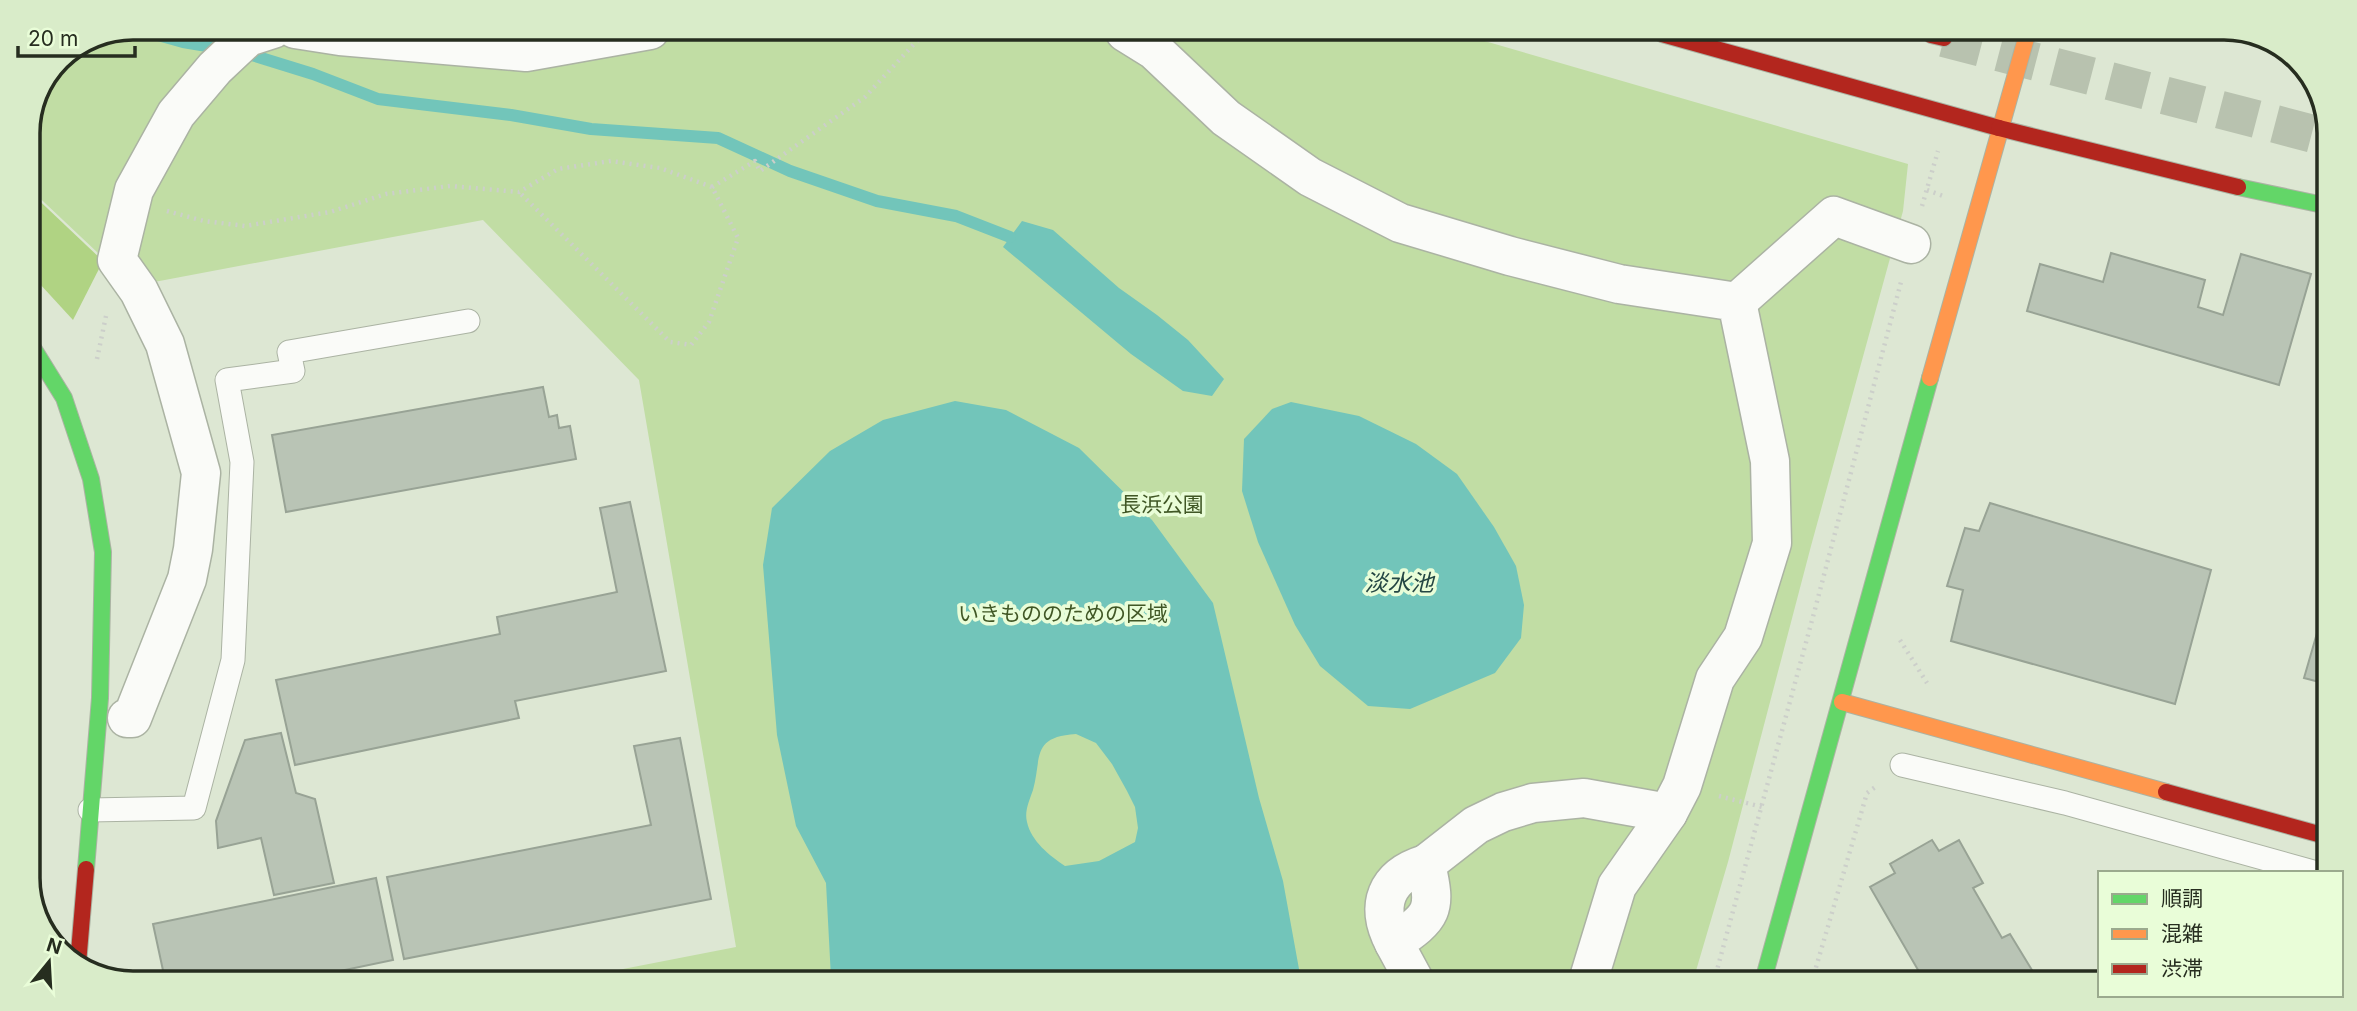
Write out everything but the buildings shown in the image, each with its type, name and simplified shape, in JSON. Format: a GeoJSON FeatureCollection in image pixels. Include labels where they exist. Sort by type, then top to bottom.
{"type":"FeatureCollection","features":[{"type":"Feature","properties":{"kind":"main road"},"geometry":{"type":"LineString","coordinates":[[1682,40],[1947,115],[2317,204]]}},
{"type":"Feature","properties":{"kind":"main road"},"geometry":{"type":"LineString","coordinates":[[1766,971],[1842,702],[1972,221],[2026,40]]}},
{"type":"Feature","properties":{"kind":"main road"},"geometry":{"type":"LineString","coordinates":[[40,359],[64,398],[91,479],[103,552],[100,698],[81,927]]}},
{"type":"Feature","properties":{"kind":"main road"},"geometry":{"type":"LineString","coordinates":[[1842,702],[2317,834]]}},
{"type":"Feature","properties":{"kind":"street"},"geometry":{"type":"LineString","coordinates":[[127,718],[132,718],[187,579],[201,472],[165,344],[139,291],[117,260],[134,190],[176,114],[215,68],[252,40]]}},
{"type":"Feature","properties":{"kind":"street"},"geometry":{"type":"LineString","coordinates":[[387,40],[526,52],[594,40]]}},
{"type":"Feature","properties":{"kind":"street"},"geometry":{"type":"LineString","coordinates":[[1138,40],[1154,50],[1226,118],[1310,177],[1400,223],[1510,256],[1619,284],[1737,302],[1835,216],[1911,244]]}},
{"type":"Feature","properties":{"kind":"street"},"geometry":{"type":"LineString","coordinates":[[1591,971],[1617,886],[1668,813],[1682,786],[1715,679],[1743,637],[1772,544],[1770,461],[1737,302]]}},
{"type":"Feature","properties":{"kind":"street"},"geometry":{"type":"LineString","coordinates":[[1409,971],[1394,943],[1421,924],[1431,905],[1432,889],[1426,864],[1476,825],[1503,812],[1533,803],[1584,798],[1668,813]]}},
{"type":"Feature","properties":{"kind":"lane"},"geometry":{"type":"LineString","coordinates":[[90,810],[194,808],[233,660],[242,463],[227,380],[293,371],[289,352],[468,321]]}},
{"type":"Feature","properties":{"kind":"lane"},"geometry":{"type":"LineString","coordinates":[[1902,765],[2065,803],[2311,871]]}},
{"type":"Feature","properties":{"kind":"path"},"geometry":{"type":"LineString","coordinates":[[712,187],[755,160],[760,171],[855,105],[918,40]]}},
{"type":"Feature","properties":{"kind":"path"},"geometry":{"type":"LineString","coordinates":[[1717,971],[1947,115]]}},
{"type":"Feature","properties":{"kind":"path"},"geometry":{"type":"LineString","coordinates":[[134,190],[164,210],[204,221],[245,226],[330,212],[386,194],[450,186],[519,192],[558,169],[611,161],[660,168],[712,187],[738,238],[709,322],[691,345],[670,342],[519,192]]}},
{"type":"Feature","properties":{"kind":"path"},"geometry":{"type":"LineString","coordinates":[[1900,639],[1928,685],[1915,722]]}},
{"type":"Feature","properties":{"kind":"path"},"geometry":{"type":"LineString","coordinates":[[1815,971],[1867,793],[1902,765]]}},
{"type":"Feature","properties":{"kind":"green space","name":"長浜公園"},"geometry":{"type":"Polygon","coordinates":[[[133,40],[1481,40],[1908,164],[1903,211],[1728,862],[1696,971],[613,971],[736,947],[639,380],[483,220],[133,286],[40,198],[40,127],[50,92],[72,63],[103,45],[133,40]]]}},
{"type":"Feature","properties":{"kind":"green space"},"geometry":{"type":"Polygon","coordinates":[[[40,201],[103,261],[73,320],[40,284],[40,201]]]}},
{"type":"Feature","properties":{"kind":"water"},"geometry":{"type":"Polygon","coordinates":[[[1022,221],[1053,230],[1119,288],[1188,340],[1224,379],[1212,396],[1183,391],[1131,354],[1003,247],[1022,221]]]}},
{"type":"Feature","properties":{"kind":"water"},"geometry":{"type":"Polygon","coordinates":[[[955,401],[1006,410],[1079,448],[1152,520],[1213,603],[1259,798],[1283,881],[1299,971],[831,971],[826,883],[796,826],[777,735],[763,565],[772,508],[830,451],[883,420],[955,401]],[[1076,734],[1052,739],[1041,751],[1026,818],[1037,842],[1065,866],[1099,861],[1135,842],[1138,828],[1135,807],[1112,764],[1096,743],[1076,734]]]}},
{"type":"Feature","properties":{"kind":"water","name":"淡水池"},"geometry":{"type":"Polygon","coordinates":[[[1291,402],[1359,416],[1416,444],[1457,474],[1494,527],[1516,566],[1524,605],[1521,638],[1495,673],[1410,709],[1368,706],[1320,666],[1295,625],[1258,542],[1242,491],[1244,439],[1272,409],[1291,402]]]}},
{"type":"Feature","properties":{"kind":"waterway"},"geometry":{"type":"LineString","coordinates":[[176,40],[225,49]]}},
{"type":"Feature","properties":{"kind":"waterway"},"geometry":{"type":"LineString","coordinates":[[242,52],[313,74],[378,99],[511,115],[591,129],[718,138],[790,171],[877,201],[956,216],[1010,237]]}},
{"type":"Feature","properties":{"kind":"tunnel"},"geometry":{"type":"LineString","coordinates":[[1952,40],[2317,135]]}},
{"type":"Feature","properties":{"kind":"traffic: fast"},"geometry":{"type":"LineString","coordinates":[[2238,187],[2317,204]]}},
{"type":"Feature","properties":{"kind":"traffic: fast"},"geometry":{"type":"LineString","coordinates":[[40,359],[64,398],[91,479],[103,552],[100,698],[86,869]]}},
{"type":"Feature","properties":{"kind":"traffic: fast"},"geometry":{"type":"LineString","coordinates":[[1766,971],[1930,378]]}},
{"type":"Feature","properties":{"kind":"traffic: slow"},"geometry":{"type":"LineString","coordinates":[[1930,378],[2026,40]]}},
{"type":"Feature","properties":{"kind":"traffic: slow"},"geometry":{"type":"LineString","coordinates":[[1842,702],[2166,792]]}},
{"type":"Feature","properties":{"kind":"traffic: jam"},"geometry":{"type":"LineString","coordinates":[[1684,40],[1999,128]]}},
{"type":"Feature","properties":{"kind":"traffic: jam"},"geometry":{"type":"LineString","coordinates":[[1999,128],[2238,187]]}},
{"type":"Feature","properties":{"kind":"traffic: jam"},"geometry":{"type":"LineString","coordinates":[[2166,792],[2317,834]]}},
{"type":"Feature","properties":{"kind":"traffic: jam"},"geometry":{"type":"LineString","coordinates":[[81,927],[86,869]]}},
{"type":"Feature","properties":{"kind":"park label","name":"いきもののための区域"},"geometry":{"type":"Point","coordinates":[1063,614]}}]}
